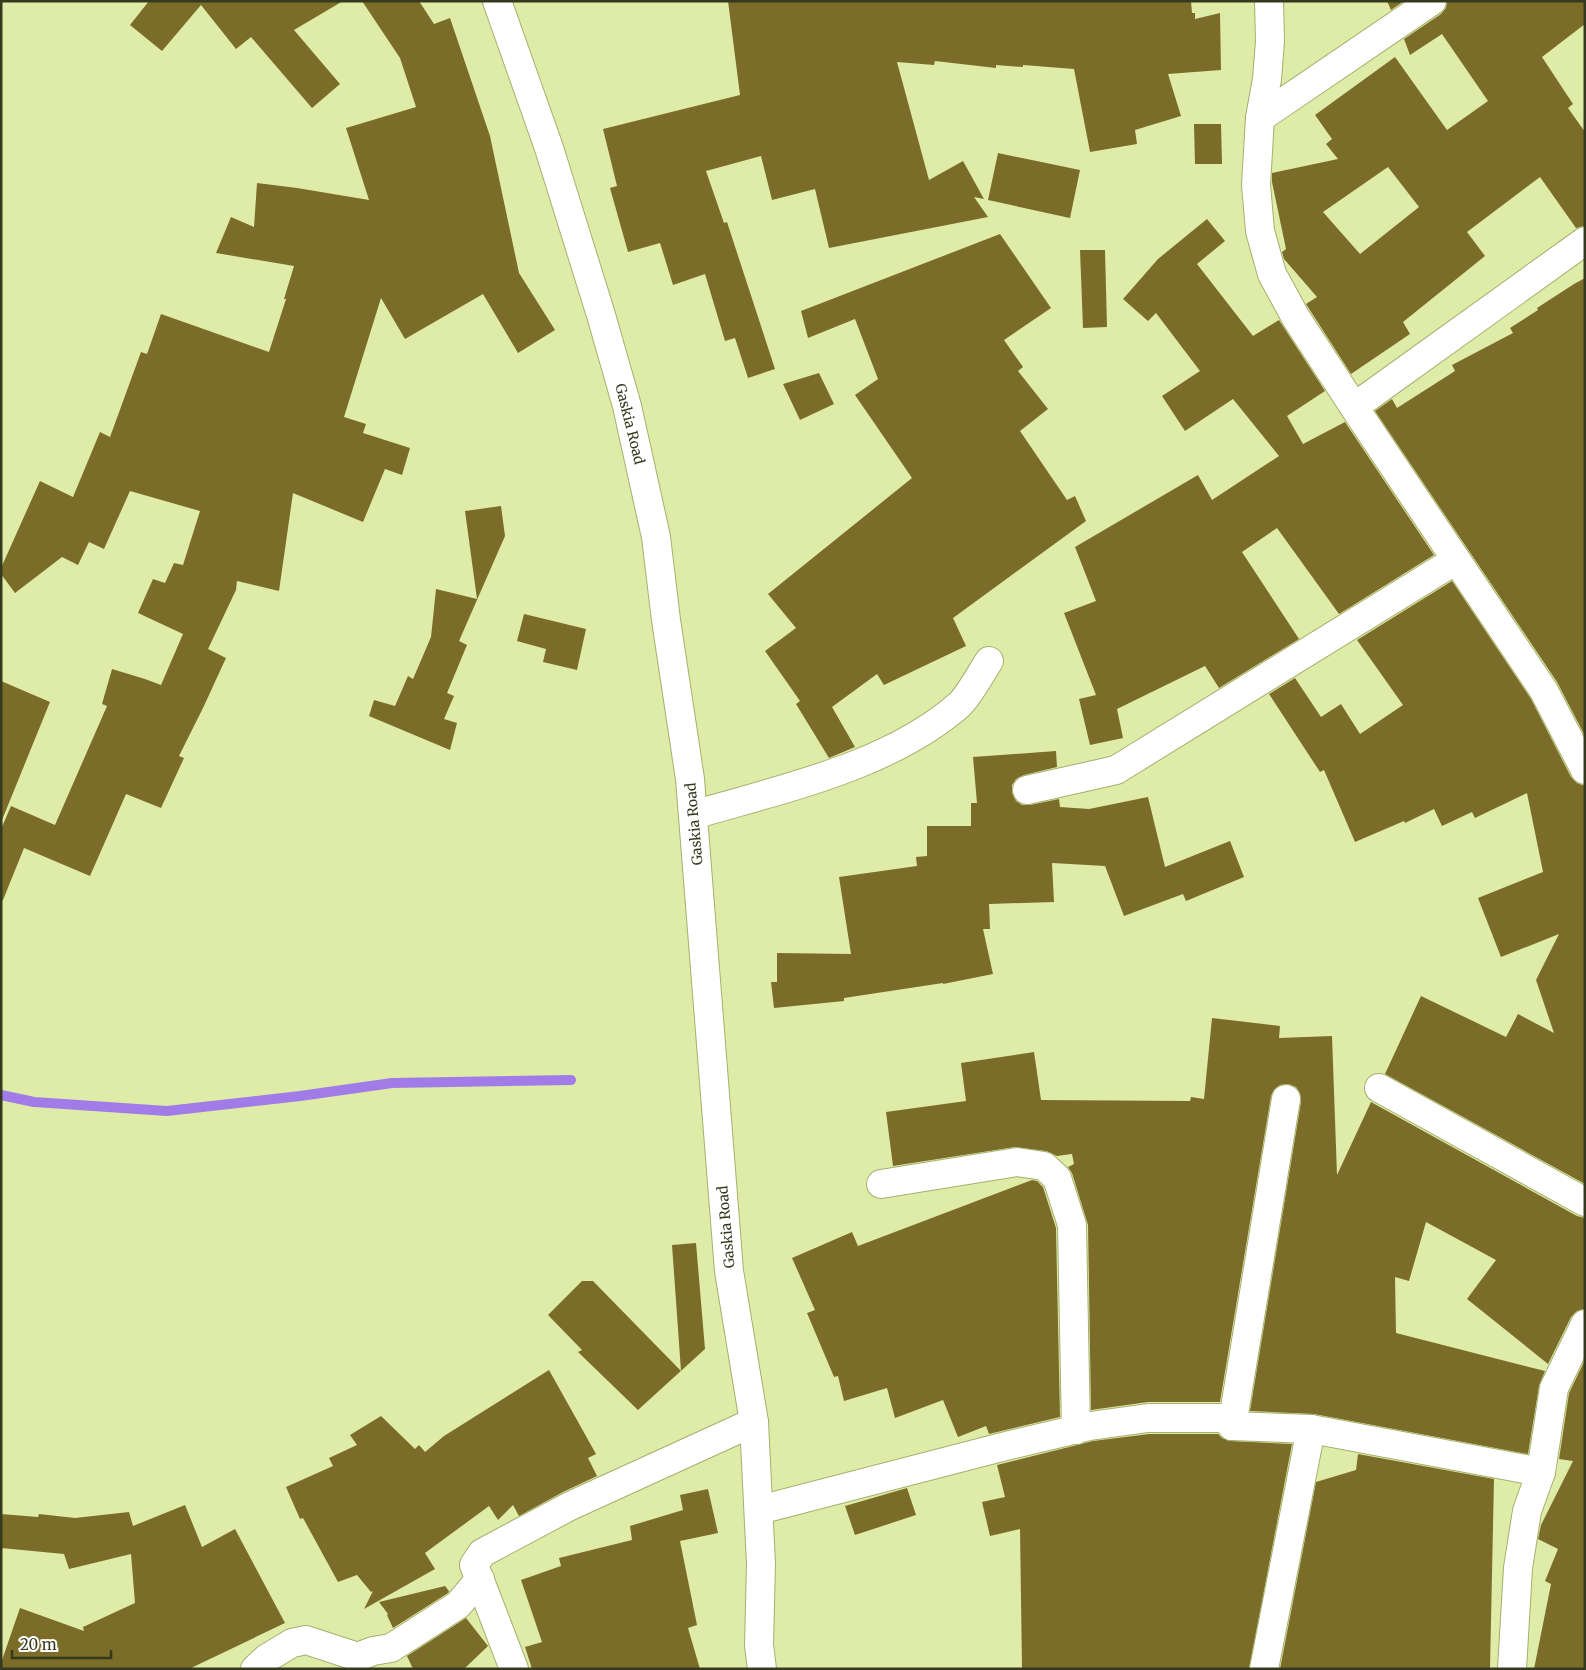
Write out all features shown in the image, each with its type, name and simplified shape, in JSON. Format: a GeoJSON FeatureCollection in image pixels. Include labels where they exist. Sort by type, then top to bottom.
{"type":"FeatureCollection","features":[{"type":"Feature","properties":{"kind":"street","name":"Gaskia Road"},"geometry":{"type":"LineString","coordinates":[[497,1],[549,148],[588,271],[627,406],[656,538],[667,630],[690,779],[729,1271],[754,1422],[761,1564],[759,1645],[762,1669]]}},
{"type":"Feature","properties":{"kind":"street"},"geometry":{"type":"LineString","coordinates":[[1269,1],[1270,41],[1260,118],[1256,185],[1260,231],[1272,274],[1296,318],[1354,407],[1544,691],[1585,770]]}},
{"type":"Feature","properties":{"kind":"street"},"geometry":{"type":"LineString","coordinates":[[1260,118],[1432,1]]}},
{"type":"Feature","properties":{"kind":"street"},"geometry":{"type":"LineString","coordinates":[[1354,407],[1585,241]]}},
{"type":"Feature","properties":{"kind":"street"},"geometry":{"type":"LineString","coordinates":[[1028,790],[1116,770],[1456,560]]}},
{"type":"Feature","properties":{"kind":"street"},"geometry":{"type":"LineString","coordinates":[[693,815],[805,782],[866,761],[921,733],[960,704],[988,661]]}},
{"type":"Feature","properties":{"kind":"street"},"geometry":{"type":"LineString","coordinates":[[1378,1088],[1585,1202]]}},
{"type":"Feature","properties":{"kind":"street"},"geometry":{"type":"LineString","coordinates":[[1232,1426],[1286,1100]]}},
{"type":"Feature","properties":{"kind":"street"},"geometry":{"type":"LineString","coordinates":[[881,1184],[1017,1162],[1044,1166],[1057,1178],[1072,1225],[1076,1430]]}},
{"type":"Feature","properties":{"kind":"street"},"geometry":{"type":"LineString","coordinates":[[1512,1669],[1518,1568],[1527,1511],[1540,1472],[1554,1388],[1585,1324]]}},
{"type":"Feature","properties":{"kind":"street"},"geometry":{"type":"LineString","coordinates":[[759,1510],[1076,1430],[1148,1418],[1225,1418],[1232,1426],[1311,1430],[1540,1472]]}},
{"type":"Feature","properties":{"kind":"street"},"geometry":{"type":"LineString","coordinates":[[514,1669],[474,1565],[482,1553],[570,1506],[754,1422]]}},
{"type":"Feature","properties":{"kind":"street"},"geometry":{"type":"LineString","coordinates":[[1264,1669],[1311,1430]]}},
{"type":"Feature","properties":{"kind":"street"},"geometry":{"type":"LineString","coordinates":[[255,1669],[267,1658],[292,1643],[306,1640],[358,1656],[391,1648],[458,1605],[480,1579]]}},
{"type":"Feature","properties":{"kind":"building"},"geometry":{"type":"Polygon","coordinates":[[[149,1],[343,1],[294,30],[340,84],[312,108],[251,37],[236,49],[201,5],[162,51],[130,25],[149,1]]]}},
{"type":"Feature","properties":{"kind":"building"},"geometry":{"type":"Polygon","coordinates":[[[362,1],[419,1],[434,24],[450,18],[490,136],[519,273],[555,330],[518,353],[483,294],[405,339],[381,298],[344,417],[366,424],[363,433],[410,448],[402,475],[385,469],[363,522],[293,493],[279,591],[237,581],[236,590],[208,649],[226,658],[179,756],[184,758],[161,808],[126,794],[90,876],[24,848],[3,900],[1,900],[1,829],[11,806],[55,825],[107,706],[102,704],[112,669],[161,685],[183,634],[138,613],[153,579],[165,583],[174,563],[183,565],[200,511],[130,491],[104,549],[89,542],[78,565],[62,557],[15,593],[1,574],[1,568],[40,481],[73,497],[100,432],[110,437],[141,352],[147,354],[161,314],[269,352],[286,299],[284,299],[294,266],[216,253],[231,217],[254,227],[257,183],[369,200],[346,128],[416,107],[400,58],[362,1]]]}},
{"type":"Feature","properties":{"kind":"building"},"geometry":{"type":"Polygon","coordinates":[[[728,1],[1191,1],[1192,13],[1195,13],[1195,19],[1220,13],[1221,70],[1168,74],[1181,116],[1135,130],[1137,144],[1090,152],[1074,69],[1023,65],[1023,67],[996,65],[996,68],[935,61],[934,65],[897,62],[929,180],[963,161],[984,199],[974,197],[988,217],[829,248],[815,189],[772,200],[761,156],[706,171],[724,223],[727,222],[775,369],[748,378],[735,338],[725,341],[705,274],[673,285],[660,243],[628,252],[610,188],[617,186],[603,129],[740,95],[728,1]]]}},
{"type":"Feature","properties":{"kind":"building"},"geometry":{"type":"Polygon","coordinates":[[[1387,1],[1404,1],[1391,10],[1387,1]]]}},
{"type":"Feature","properties":{"kind":"building"},"geometry":{"type":"Polygon","coordinates":[[[1447,1],[1585,1],[1585,24],[1542,57],[1573,104],[1568,108],[1585,132],[1585,226],[1576,228],[1540,177],[1467,232],[1485,256],[1403,322],[1410,334],[1351,374],[1306,304],[1317,297],[1284,259],[1282,252],[1286,249],[1272,182],[1272,173],[1338,159],[1326,144],[1332,139],[1315,115],[1395,57],[1447,130],[1488,101],[1442,34],[1410,55],[1404,39],[1441,14],[1446,8],[1447,1]],[[1388,167],[1323,212],[1360,254],[1419,207],[1388,167]]]}},
{"type":"Feature","properties":{"kind":"building"},"geometry":{"type":"Polygon","coordinates":[[[1194,124],[1221,124],[1222,164],[1195,164],[1194,124]]]}},
{"type":"Feature","properties":{"kind":"building"},"geometry":{"type":"Polygon","coordinates":[[[998,153],[1080,170],[1070,218],[988,200],[998,153]]]}},
{"type":"Feature","properties":{"kind":"building"},"geometry":{"type":"Polygon","coordinates":[[[1207,219],[1225,241],[1197,264],[1253,336],[1279,320],[1325,391],[1287,416],[1303,444],[1345,422],[1434,555],[1339,614],[1277,528],[1242,552],[1299,639],[1219,688],[1205,666],[1117,709],[1123,738],[1090,745],[1079,699],[1096,695],[1064,613],[1096,601],[1075,547],[1198,475],[1212,500],[1279,456],[1233,399],[1185,431],[1162,396],[1200,371],[1156,313],[1148,321],[1123,299],[1158,259],[1207,219]]]}},
{"type":"Feature","properties":{"kind":"building"},"geometry":{"type":"Polygon","coordinates":[[[1000,234],[1051,308],[1004,340],[1023,367],[1018,371],[1048,409],[1020,431],[1067,500],[1075,496],[1086,521],[953,618],[966,646],[884,685],[877,674],[832,707],[855,747],[829,758],[796,704],[800,701],[765,651],[796,628],[768,594],[912,478],[855,395],[878,379],[855,319],[808,338],[801,311],[1000,234]]]}},
{"type":"Feature","properties":{"kind":"building"},"geometry":{"type":"Polygon","coordinates":[[[1080,250],[1105,250],[1107,327],[1083,328],[1080,250]]]}},
{"type":"Feature","properties":{"kind":"building"},"geometry":{"type":"Polygon","coordinates":[[[1585,278],[1585,736],[1557,682],[1375,411],[1392,399],[1397,408],[1455,371],[1452,365],[1513,333],[1510,328],[1538,310],[1537,308],[1585,278]]]}},
{"type":"Feature","properties":{"kind":"building"},"geometry":{"type":"Polygon","coordinates":[[[819,373],[834,404],[800,420],[783,384],[819,373]]]}},
{"type":"Feature","properties":{"kind":"building"},"geometry":{"type":"Polygon","coordinates":[[[501,506],[505,536],[459,641],[467,645],[447,693],[454,696],[444,719],[457,723],[450,750],[369,716],[374,700],[395,706],[408,676],[413,679],[431,637],[436,589],[477,599],[465,511],[501,506]]]}},
{"type":"Feature","properties":{"kind":"building"},"geometry":{"type":"Polygon","coordinates":[[[1452,581],[1531,699],[1571,777],[1577,783],[1585,786],[1585,1184],[1385,1074],[1421,996],[1506,1037],[1518,1014],[1554,1033],[1536,980],[1559,934],[1501,957],[1478,898],[1543,872],[1527,793],[1475,818],[1472,812],[1442,826],[1434,809],[1405,823],[1404,821],[1355,842],[1324,770],[1320,772],[1269,694],[1295,678],[1321,717],[1341,704],[1360,734],[1403,705],[1357,640],[1452,581]]]}},
{"type":"Feature","properties":{"kind":"building"},"geometry":{"type":"Polygon","coordinates":[[[524,614],[586,629],[577,670],[543,662],[546,649],[517,641],[524,614]]]}},
{"type":"Feature","properties":{"kind":"building"},"geometry":{"type":"Polygon","coordinates":[[[1,681],[50,702],[2,820],[1,820],[1,681]]]}},
{"type":"Feature","properties":{"kind":"building"},"geometry":{"type":"Polygon","coordinates":[[[1056,751],[1057,767],[1024,775],[1016,779],[1012,785],[1012,793],[1016,801],[1022,805],[1030,805],[1059,799],[1060,807],[1089,809],[1148,797],[1165,867],[1230,841],[1244,877],[1186,901],[1183,894],[1124,916],[1105,866],[1052,863],[1054,902],[989,904],[990,929],[983,929],[993,974],[943,984],[844,998],[844,1001],[774,1008],[771,982],[777,982],[777,953],[851,954],[839,877],[917,866],[916,857],[927,856],[927,826],[971,826],[971,803],[977,803],[973,757],[1056,751]]]}},
{"type":"Feature","properties":{"kind":"building"},"geometry":{"type":"Polygon","coordinates":[[[1212,1018],[1280,1026],[1279,1038],[1332,1036],[1337,1175],[1371,1102],[1577,1216],[1585,1218],[1585,1309],[1577,1311],[1571,1317],[1548,1364],[1467,1299],[1496,1260],[1426,1222],[1409,1281],[1395,1277],[1396,1333],[1545,1371],[1539,1386],[1528,1454],[1314,1414],[1250,1411],[1301,1102],[1300,1093],[1296,1087],[1288,1084],[1280,1085],[1271,1096],[1220,1402],[1148,1402],[1091,1410],[1088,1225],[1072,1173],[1068,1167],[1074,1164],[1072,1154],[1057,1156],[1046,1151],[1015,1147],[893,1166],[886,1112],[966,1101],[961,1063],[1034,1052],[1041,1100],[1190,1101],[1191,1097],[1204,1099],[1212,1018]]]}},
{"type":"Feature","properties":{"kind":"building"},"geometry":{"type":"Polygon","coordinates":[[[1032,1180],[1037,1181],[1043,1187],[1056,1228],[1060,1417],[989,1434],[986,1426],[958,1437],[943,1400],[895,1418],[887,1388],[844,1401],[838,1376],[834,1377],[807,1313],[815,1310],[792,1258],[852,1232],[858,1246],[1032,1180]]]}},
{"type":"Feature","properties":{"kind":"building"},"geometry":{"type":"Polygon","coordinates":[[[696,1243],[705,1349],[681,1371],[672,1245],[696,1243]]]}},
{"type":"Feature","properties":{"kind":"building"},"geometry":{"type":"Polygon","coordinates":[[[582,1281],[593,1281],[681,1371],[638,1410],[578,1352],[582,1350],[548,1315],[582,1281]]]}},
{"type":"Feature","properties":{"kind":"building"},"geometry":{"type":"Polygon","coordinates":[[[1585,1360],[1585,1669],[1534,1669],[1551,1584],[1545,1581],[1558,1549],[1538,1539],[1541,1525],[1573,1461],[1559,1459],[1569,1393],[1585,1360]]]}},
{"type":"Feature","properties":{"kind":"building"},"geometry":{"type":"Polygon","coordinates":[[[549,1370],[596,1454],[588,1458],[597,1476],[519,1516],[513,1505],[498,1520],[489,1506],[425,1553],[435,1569],[364,1609],[373,1591],[371,1592],[357,1575],[338,1582],[303,1518],[300,1519],[286,1487],[333,1466],[329,1458],[357,1445],[350,1435],[381,1416],[415,1449],[419,1445],[425,1452],[444,1436],[549,1370]]]}},
{"type":"Feature","properties":{"kind":"building"},"geometry":{"type":"Polygon","coordinates":[[[1149,1434],[1218,1434],[1230,1441],[1292,1444],[1249,1669],[1022,1669],[1020,1529],[990,1536],[982,1502],[1005,1497],[997,1465],[1093,1441],[1149,1434]]]}},
{"type":"Feature","properties":{"kind":"building"},"geometry":{"type":"Polygon","coordinates":[[[1358,1454],[1494,1479],[1490,1669],[1280,1669],[1316,1482],[1356,1470],[1358,1454]]]}},
{"type":"Feature","properties":{"kind":"building"},"geometry":{"type":"Polygon","coordinates":[[[907,1488],[916,1515],[855,1535],[845,1506],[907,1488]]]}},
{"type":"Feature","properties":{"kind":"building"},"geometry":{"type":"Polygon","coordinates":[[[708,1489],[718,1533],[680,1541],[697,1625],[688,1628],[700,1669],[532,1669],[525,1647],[542,1642],[521,1580],[561,1566],[559,1558],[632,1540],[630,1526],[683,1510],[680,1495],[708,1489]]]}},
{"type":"Feature","properties":{"kind":"building"},"geometry":{"type":"Polygon","coordinates":[[[185,1505],[202,1547],[235,1529],[285,1623],[189,1669],[1,1669],[1,1663],[20,1608],[84,1631],[83,1627],[135,1603],[131,1554],[69,1569],[64,1554],[1,1548],[1,1514],[38,1517],[39,1514],[75,1518],[129,1512],[133,1526],[185,1505]]]}},
{"type":"Feature","properties":{"kind":"building"},"geometry":{"type":"Polygon","coordinates":[[[445,1586],[449,1591],[448,1593],[393,1628],[388,1614],[379,1602],[445,1586]]]}},
{"type":"Feature","properties":{"kind":"building"},"geometry":{"type":"Polygon","coordinates":[[[466,1618],[488,1646],[464,1669],[413,1669],[407,1656],[466,1618]]]}},
{"type":"Feature","properties":{"kind":"waterway"},"geometry":{"type":"LineString","coordinates":[[1,1095],[34,1102],[167,1111],[300,1096],[392,1083],[571,1080]]}}]}
